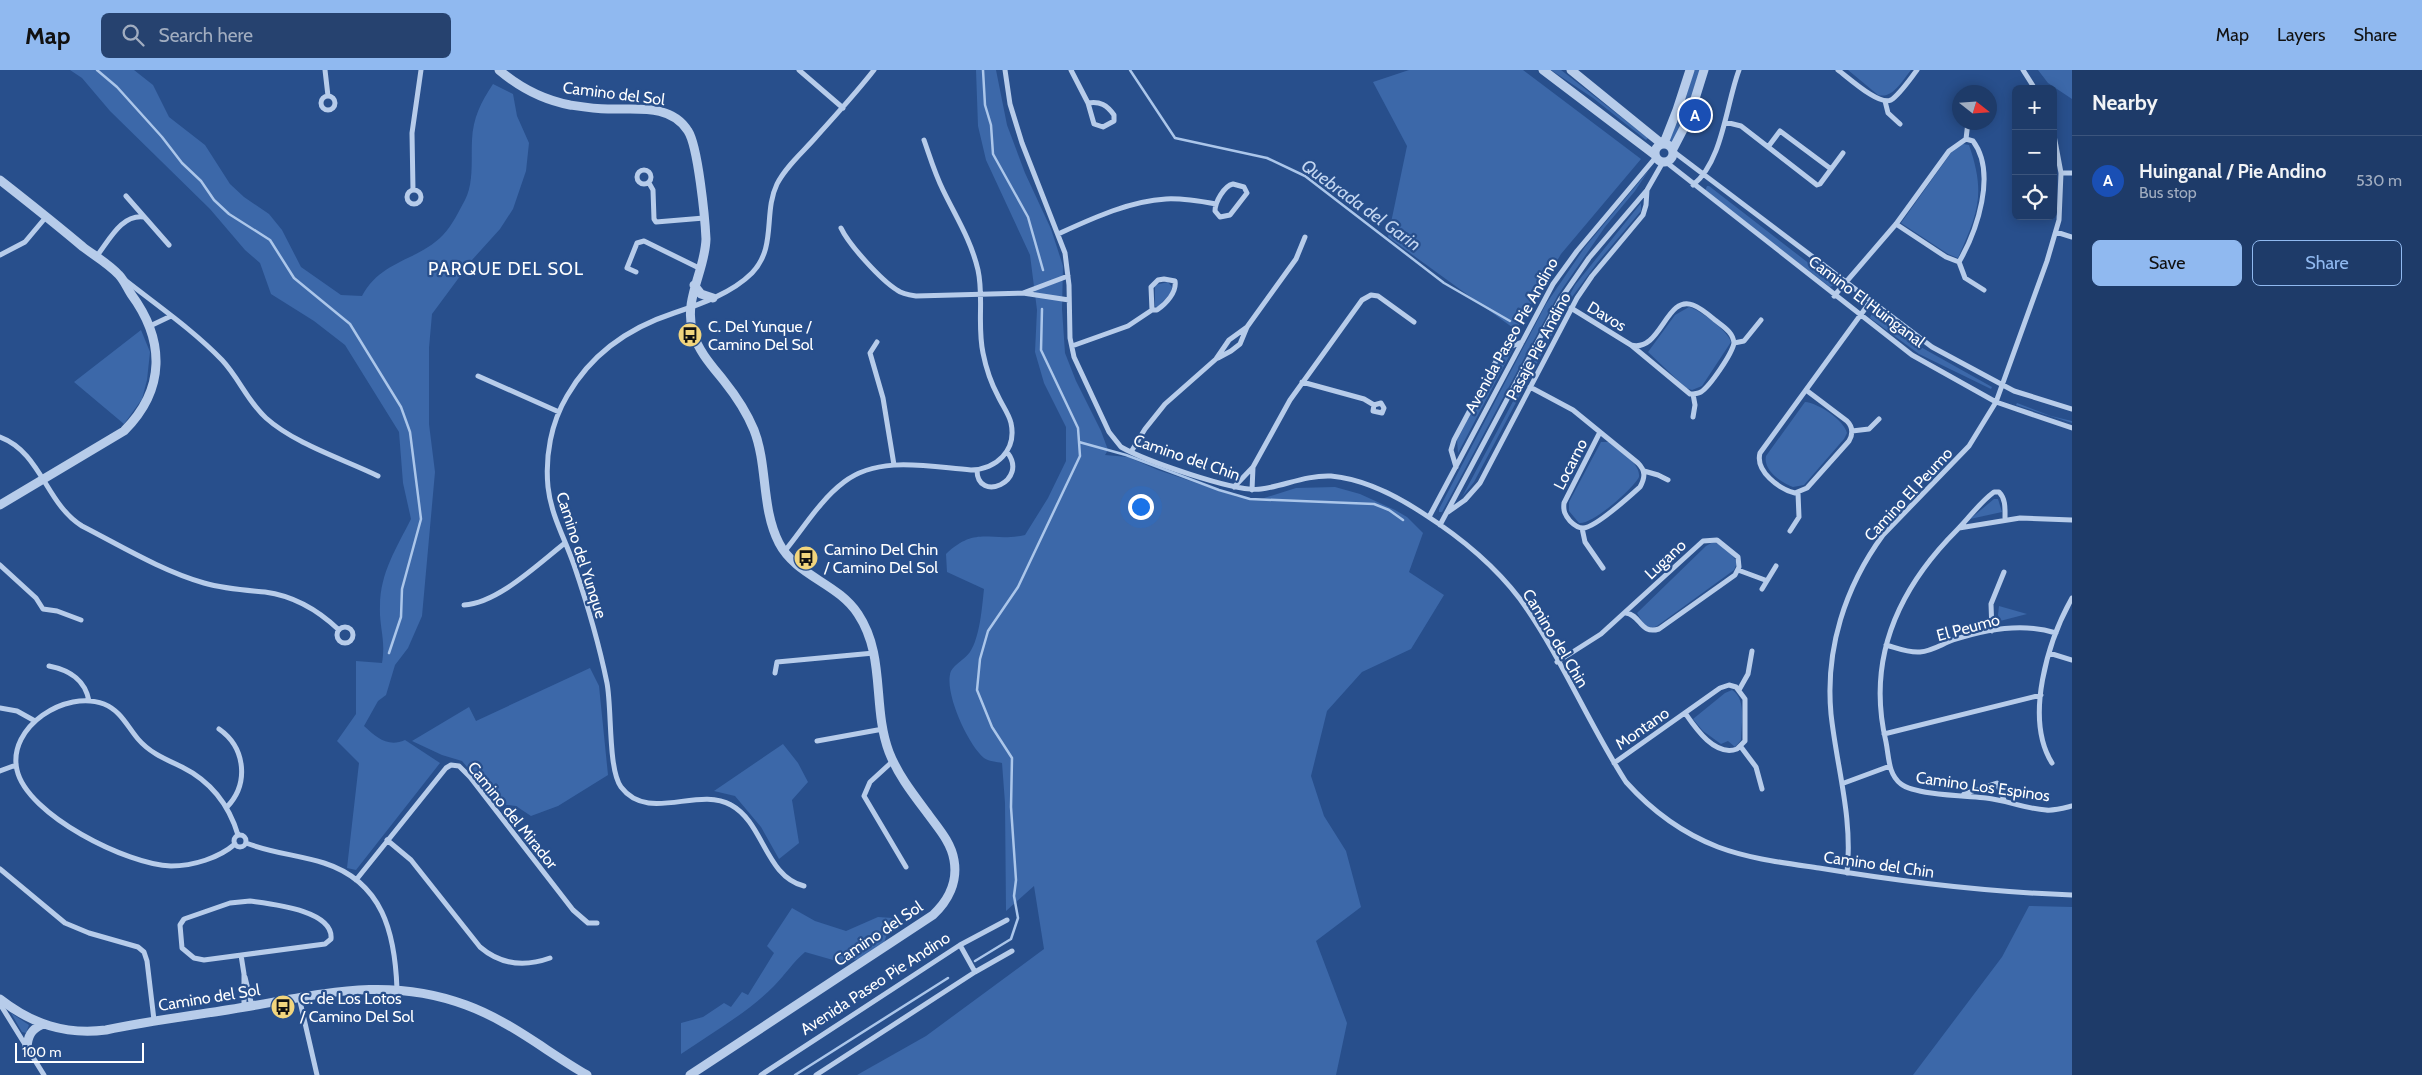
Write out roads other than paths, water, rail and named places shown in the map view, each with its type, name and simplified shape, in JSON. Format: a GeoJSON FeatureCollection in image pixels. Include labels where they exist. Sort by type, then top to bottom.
{"type":"FeatureCollection","features":[{"type":"Feature","properties":{"kind":"street"},"geometry":{"type":"LineString","coordinates":[[325,70],[328,96]]}},
{"type":"Feature","properties":{"kind":"street"},"geometry":{"type":"LineString","coordinates":[[413,190],[412,133],[421,70]]}},
{"type":"Feature","properties":{"kind":"street","name":"Camino del Sol"},"geometry":{"type":"LineString","coordinates":[[499,70],[521,86],[556,101],[597,109],[656,110],[676,118],[685,125],[693,141],[706,246],[701,269],[694,285],[690,308],[692,330],[701,351],[733,393],[754,430],[762,460],[770,520],[784,552],[794,562],[834,588],[850,603],[865,627],[874,653],[883,729],[893,761],[906,786],[950,846],[954,860],[955,873],[951,890],[946,900],[927,919],[690,1075]]}},
{"type":"Feature","properties":{"kind":"street"},"geometry":{"type":"LineString","coordinates":[[799,70],[843,108]]}},
{"type":"Feature","properties":{"kind":"street","name":"Camino del Yunque"},"geometry":{"type":"LineString","coordinates":[[804,886],[786,877],[748,820],[732,806],[712,800],[650,804],[630,796],[621,787],[614,769],[611,710],[604,671],[574,567],[553,513],[547,475],[550,443],[559,412],[580,376],[605,348],[641,326],[690,308],[744,280],[759,264],[767,245],[771,202],[777,184],[786,170],[843,108],[874,70]]}},
{"type":"Feature","properties":{"kind":"street","name":"Camino del Chin"},"geometry":{"type":"LineString","coordinates":[[1005,70],[1010,104],[1022,143],[1065,253],[1072,346],[1077,366],[1109,432],[1118,444],[1131,452],[1234,487],[1252,490],[1310,477],[1334,477],[1358,482],[1387,493],[1429,517],[1482,559],[1507,584],[1530,614],[1626,782],[1655,811],[1668,821],[1702,840],[1736,853],[1848,873],[1973,889],[2072,895]]}},
{"type":"Feature","properties":{"kind":"street"},"geometry":{"type":"LineString","coordinates":[[1071,70],[1088,103],[1096,125],[1103,127],[1113,123],[1114,115],[1108,106],[1100,103],[1088,103]]}},
{"type":"Feature","properties":{"kind":"street","name":"Camino El Huinganal"},"geometry":{"type":"LineString","coordinates":[[1543,70],[1912,356],[1996,402],[2072,428]]}},
{"type":"Feature","properties":{"kind":"street"},"geometry":{"type":"LineString","coordinates":[[1570,70],[1650,132],[1662,144],[1670,145],[1673,151]]}},
{"type":"Feature","properties":{"kind":"street"},"geometry":{"type":"LineString","coordinates":[[1690,70],[1678,110],[1662,144],[1657,147],[1660,159],[1672,159],[1673,151],[1689,118],[1704,70]]}},
{"type":"Feature","properties":{"kind":"street"},"geometry":{"type":"LineString","coordinates":[[1693,185],[1703,174],[1716,147],[1739,70]]}},
{"type":"Feature","properties":{"kind":"street"},"geometry":{"type":"LineString","coordinates":[[1838,70],[1877,99],[1885,101],[1893,98],[1916,70]]}},
{"type":"Feature","properties":{"kind":"street"},"geometry":{"type":"LineString","coordinates":[[2023,70],[2032,85]]}},
{"type":"Feature","properties":{"kind":"street"},"geometry":{"type":"LineString","coordinates":[[1885,101],[1888,113],[1900,124]]}},
{"type":"Feature","properties":{"kind":"street"},"geometry":{"type":"LineString","coordinates":[[1725,122],[1741,126],[1817,184],[1820,184],[1843,153]]}},
{"type":"Feature","properties":{"kind":"street"},"geometry":{"type":"LineString","coordinates":[[1966,140],[1967,130]]}},
{"type":"Feature","properties":{"kind":"street"},"geometry":{"type":"LineString","coordinates":[[1768,147],[1780,131],[1831,169]]}},
{"type":"Feature","properties":{"kind":"street"},"geometry":{"type":"LineString","coordinates":[[784,552],[826,500],[843,483],[864,471],[894,465],[977,470],[995,464],[1007,452],[1012,437],[1012,425],[984,360],[980,336],[979,273],[973,251],[942,189],[924,140]]}},
{"type":"Feature","properties":{"kind":"street"},"geometry":{"type":"LineString","coordinates":[[1834,296],[1896,224],[1949,152],[1966,140],[1973,140],[1978,148],[1983,171],[1979,218],[1972,240],[1959,262]]}},
{"type":"Feature","properties":{"kind":"street","name":"Camino El Peumo"},"geometry":{"type":"LineString","coordinates":[[1848,873],[1849,825],[1844,783],[1831,714],[1830,684],[1836,633],[1847,598],[1863,566],[1883,535],[1968,446],[1996,402],[2056,232],[2061,207],[2062,173],[2057,149]]}},
{"type":"Feature","properties":{"kind":"street","name":"Camino El Huinganal"},"geometry":{"type":"LineString","coordinates":[[1673,151],[1844,283],[1932,347],[2003,386],[2072,409]]}},
{"type":"Feature","properties":{"kind":"street","name":"Avenida Paseo Pie Andino"},"geometry":{"type":"LineString","coordinates":[[1440,525],[1565,293],[1589,258],[1647,190],[1660,159]]}},
{"type":"Feature","properties":{"kind":"street","name":"Avenida Paseo Pie Andino"},"geometry":{"type":"LineString","coordinates":[[1429,517],[1542,303],[1565,267],[1660,159]]}},
{"type":"Feature","properties":{"kind":"street"},"geometry":{"type":"LineString","coordinates":[[2062,173],[2072,173]]}},
{"type":"Feature","properties":{"kind":"street"},"geometry":{"type":"LineString","coordinates":[[0,180],[200,339],[224,362],[243,391],[266,418],[298,438],[378,476]]}},
{"type":"Feature","properties":{"kind":"street"},"geometry":{"type":"LineString","coordinates":[[649,183],[653,190],[654,219],[656,222],[704,218]]}},
{"type":"Feature","properties":{"kind":"street"},"geometry":{"type":"LineString","coordinates":[[1230,184],[1238,185],[1247,190],[1242,200],[1228,216],[1217,214],[1215,211],[1216,204],[1230,184]]}},
{"type":"Feature","properties":{"kind":"street","name":"Pasaje Pie Andino"},"geometry":{"type":"LineString","coordinates":[[1447,512],[1465,500],[1476,489],[1571,308],[1592,276],[1640,220],[1646,205],[1647,190]]}},
{"type":"Feature","properties":{"kind":"street"},"geometry":{"type":"LineString","coordinates":[[126,196],[169,245]]}},
{"type":"Feature","properties":{"kind":"street"},"geometry":{"type":"LineString","coordinates":[[1058,234],[1114,211],[1157,200],[1181,199],[1216,204]]}},
{"type":"Feature","properties":{"kind":"street"},"geometry":{"type":"LineString","coordinates":[[0,256],[25,242],[46,216]]}},
{"type":"Feature","properties":{"kind":"street"},"geometry":{"type":"LineString","coordinates":[[96,257],[123,222],[132,218],[144,217]]}},
{"type":"Feature","properties":{"kind":"street"},"geometry":{"type":"LineString","coordinates":[[1896,224],[1946,257],[1959,262],[1965,278],[1984,290]]}},
{"type":"Feature","properties":{"kind":"street"},"geometry":{"type":"LineString","coordinates":[[841,228],[854,248],[892,287],[903,294],[916,296],[1022,293],[1069,300]]}},
{"type":"Feature","properties":{"kind":"street"},"geometry":{"type":"LineString","coordinates":[[2056,232],[2072,237]]}},
{"type":"Feature","properties":{"kind":"street"},"geometry":{"type":"LineString","coordinates":[[1131,452],[1165,404],[1216,359],[1238,346],[1247,327],[1296,259],[1305,238]]}},
{"type":"Feature","properties":{"kind":"street"},"geometry":{"type":"LineString","coordinates":[[636,272],[626,268],[637,243],[644,241],[701,269]]}},
{"type":"Feature","properties":{"kind":"street"},"geometry":{"type":"LineString","coordinates":[[0,505],[116,437],[138,415],[148,398],[156,370],[156,350],[150,326],[119,275]]}},
{"type":"Feature","properties":{"kind":"street"},"geometry":{"type":"LineString","coordinates":[[1022,293],[1068,276]]}},
{"type":"Feature","properties":{"kind":"street"},"geometry":{"type":"LineString","coordinates":[[1072,346],[1128,326],[1152,310],[1161,308],[1172,295],[1176,286],[1175,281],[1164,279],[1154,283],[1152,287],[1152,310]]}},
{"type":"Feature","properties":{"kind":"street"},"geometry":{"type":"LineString","coordinates":[[694,285],[702,294],[712,298]]}},
{"type":"Feature","properties":{"kind":"street"},"geometry":{"type":"LineString","coordinates":[[1234,487],[1253,467],[1279,418],[1302,382],[1362,300],[1368,296],[1378,296],[1414,322]]}},
{"type":"Feature","properties":{"kind":"street"},"geometry":{"type":"LineString","coordinates":[[1806,390],[1847,421],[1852,430],[1849,441],[1807,488],[1798,493],[1789,491],[1764,472],[1760,465],[1759,457],[1806,390],[1870,302]]}},
{"type":"Feature","properties":{"kind":"street"},"geometry":{"type":"LineString","coordinates":[[1650,361],[1646,354],[1648,342],[1676,308],[1688,303],[1697,306],[1730,332],[1734,343],[1732,351],[1705,388],[1693,394],[1695,410],[1693,417]]}},
{"type":"Feature","properties":{"kind":"street","name":"Davos"},"geometry":{"type":"LineString","coordinates":[[1571,308],[1631,345],[1684,391],[1693,394]]}},
{"type":"Feature","properties":{"kind":"street"},"geometry":{"type":"LineString","coordinates":[[150,326],[171,316]]}},
{"type":"Feature","properties":{"kind":"street"},"geometry":{"type":"LineString","coordinates":[[1734,343],[1747,338],[1761,320]]}},
{"type":"Feature","properties":{"kind":"street"},"geometry":{"type":"LineString","coordinates":[[1216,359],[1229,340],[1247,327]]}},
{"type":"Feature","properties":{"kind":"street"},"geometry":{"type":"LineString","coordinates":[[877,342],[870,353],[883,398],[894,465]]}},
{"type":"Feature","properties":{"kind":"street","name":"Pasaje Pie Andino"},"geometry":{"type":"LineString","coordinates":[[1456,467],[1451,450],[1454,440],[1502,350],[1522,342]]}},
{"type":"Feature","properties":{"kind":"street","name":"Davos"},"geometry":{"type":"LineString","coordinates":[[1631,345],[1642,346],[1648,342]]}},
{"type":"Feature","properties":{"kind":"street"},"geometry":{"type":"LineString","coordinates":[[478,376],[559,412]]}},
{"type":"Feature","properties":{"kind":"street"},"geometry":{"type":"LineString","coordinates":[[1302,382],[1364,399],[1374,405]]}},
{"type":"Feature","properties":{"kind":"street","name":"Locarno"},"geometry":{"type":"LineString","coordinates":[[1530,388],[1562,403],[1638,463],[1644,471],[1668,480]]}},
{"type":"Feature","properties":{"kind":"street"},"geometry":{"type":"LineString","coordinates":[[1852,430],[1869,429],[1879,419]]}},
{"type":"Feature","properties":{"kind":"street","name":"Locarno"},"geometry":{"type":"LineString","coordinates":[[1600,432],[1564,503],[1564,510],[1568,518],[1576,526],[1582,528],[1585,542],[1602,568]]}},
{"type":"Feature","properties":{"kind":"street"},"geometry":{"type":"LineString","coordinates":[[0,437],[23,451],[63,511],[82,526],[194,580],[226,588],[275,594],[295,600],[312,608],[339,630]]}},
{"type":"Feature","properties":{"kind":"street"},"geometry":{"type":"LineString","coordinates":[[977,470],[977,478],[982,484],[990,487],[1000,485],[1009,478],[1013,468],[1012,461],[1007,452]]}},
{"type":"Feature","properties":{"kind":"street"},"geometry":{"type":"LineString","coordinates":[[1252,490],[1253,467]]}},
{"type":"Feature","properties":{"kind":"street"},"geometry":{"type":"LineString","coordinates":[[1582,528],[1594,524],[1637,489],[1642,483],[1644,471]]}},
{"type":"Feature","properties":{"kind":"street","name":"Camino Los Espinos"},"geometry":{"type":"LineString","coordinates":[[2005,519],[2005,503],[2002,495],[1999,492],[1994,492],[1972,511],[1915,579],[1898,610],[1886,645],[1880,689],[1884,734],[1890,766],[1894,776],[1908,788],[2004,800],[2046,810],[2072,806]]}},
{"type":"Feature","properties":{"kind":"street"},"geometry":{"type":"LineString","coordinates":[[1790,532],[1799,517],[1798,493]]}},
{"type":"Feature","properties":{"kind":"street"},"geometry":{"type":"LineString","coordinates":[[1959,528],[2005,519],[2036,517],[2072,520]]}},
{"type":"Feature","properties":{"kind":"street","name":"Lugano"},"geometry":{"type":"LineString","coordinates":[[1557,662],[1591,641],[1626,613],[1706,539],[1721,542],[1735,554],[1739,560],[1738,570]]}},
{"type":"Feature","properties":{"kind":"street"},"geometry":{"type":"LineString","coordinates":[[464,605],[477,604],[515,582],[564,543]]}},
{"type":"Feature","properties":{"kind":"street"},"geometry":{"type":"LineString","coordinates":[[0,565],[36,598],[43,609],[57,611],[80,620]]}},
{"type":"Feature","properties":{"kind":"street"},"geometry":{"type":"LineString","coordinates":[[1762,589],[1765,580],[1776,566]]}},
{"type":"Feature","properties":{"kind":"street"},"geometry":{"type":"LineString","coordinates":[[1626,613],[1631,614],[1644,629],[1659,630],[1728,581],[1738,570],[1765,580]]}},
{"type":"Feature","properties":{"kind":"street"},"geometry":{"type":"LineString","coordinates":[[1992,631],[1991,604],[2004,572]]}},
{"type":"Feature","properties":{"kind":"street"},"geometry":{"type":"LineString","coordinates":[[2052,763],[2042,741],[2041,695],[2049,653],[2072,598]]}},
{"type":"Feature","properties":{"kind":"street","name":"El Peumo"},"geometry":{"type":"LineString","coordinates":[[1886,645],[1906,651],[1920,652],[1953,640],[2025,626],[2056,633]]}},
{"type":"Feature","properties":{"kind":"street"},"geometry":{"type":"LineString","coordinates":[[1752,651],[1748,674],[1739,690],[1745,699],[1746,727],[1746,738],[1741,747],[1756,767],[1762,789]]}},
{"type":"Feature","properties":{"kind":"street"},"geometry":{"type":"LineString","coordinates":[[775,673],[777,662],[874,653]]}},
{"type":"Feature","properties":{"kind":"street"},"geometry":{"type":"LineString","coordinates":[[2049,653],[2072,660]]}},
{"type":"Feature","properties":{"kind":"street"},"geometry":{"type":"LineString","coordinates":[[49,666],[64,670],[77,678],[85,688],[88,701]]}},
{"type":"Feature","properties":{"kind":"street","name":"Montano"},"geometry":{"type":"LineString","coordinates":[[1614,763],[1723,686],[1732,686],[1739,690]]}},
{"type":"Feature","properties":{"kind":"street"},"geometry":{"type":"LineString","coordinates":[[1884,734],[2041,695]]}},
{"type":"Feature","properties":{"kind":"street"},"geometry":{"type":"LineString","coordinates":[[235,844],[214,856],[180,865],[163,865],[131,857],[82,834],[41,805],[26,790],[19,778],[16,765],[20,741],[35,721],[68,704],[88,701],[102,704],[114,710],[147,748],[198,776],[213,790],[227,807],[238,835]]}},
{"type":"Feature","properties":{"kind":"street"},"geometry":{"type":"LineString","coordinates":[[0,708],[18,711],[35,721]]}},
{"type":"Feature","properties":{"kind":"street","name":"Montano"},"geometry":{"type":"LineString","coordinates":[[1684,713],[1704,737],[1717,747],[1730,751],[1741,747]]}},
{"type":"Feature","properties":{"kind":"street"},"geometry":{"type":"LineString","coordinates":[[219,728],[234,746],[242,768],[241,786],[227,807]]}},
{"type":"Feature","properties":{"kind":"street"},"geometry":{"type":"LineString","coordinates":[[817,741],[883,729]]}},
{"type":"Feature","properties":{"kind":"street"},"geometry":{"type":"LineString","coordinates":[[893,761],[870,782],[864,796],[906,867]]}},
{"type":"Feature","properties":{"kind":"street","name":"Camino del Mirador"},"geometry":{"type":"LineString","coordinates":[[356,880],[451,764],[458,766],[470,777],[574,910],[588,923],[597,923]]}},
{"type":"Feature","properties":{"kind":"street"},"geometry":{"type":"LineString","coordinates":[[0,771],[16,765]]}},
{"type":"Feature","properties":{"kind":"street"},"geometry":{"type":"LineString","coordinates":[[1844,783],[1890,766]]}},
{"type":"Feature","properties":{"kind":"street"},"geometry":{"type":"LineString","coordinates":[[1962,795],[1997,783],[2004,800]]}},
{"type":"Feature","properties":{"kind":"street"},"geometry":{"type":"LineString","coordinates":[[235,844],[235,838],[238,835]]}},
{"type":"Feature","properties":{"kind":"street"},"geometry":{"type":"LineString","coordinates":[[238,835],[245,836],[246,843]]}},
{"type":"Feature","properties":{"kind":"street"},"geometry":{"type":"LineString","coordinates":[[387,840],[411,860],[488,955],[509,963],[523,964],[538,963],[550,958]]}},
{"type":"Feature","properties":{"kind":"street"},"geometry":{"type":"LineString","coordinates":[[235,844],[240,847],[246,843]]}},
{"type":"Feature","properties":{"kind":"street"},"geometry":{"type":"LineString","coordinates":[[246,843],[322,863],[345,872],[356,880],[373,897],[388,924],[395,953],[397,989]]}},
{"type":"Feature","properties":{"kind":"street"},"geometry":{"type":"LineString","coordinates":[[0,869],[65,923],[90,934],[138,947],[147,961],[154,1020]]}},
{"type":"Feature","properties":{"kind":"street"},"geometry":{"type":"LineString","coordinates":[[250,901],[305,912],[328,927],[331,932],[330,939],[325,944],[241,955],[204,960],[194,958],[182,948],[180,925],[184,919],[197,914],[230,903],[250,901]]}},
{"type":"Feature","properties":{"kind":"street","name":"Avenida Paseo Pie Andino"},"geometry":{"type":"LineString","coordinates":[[761,1075],[960,945],[1007,920]]}},
{"type":"Feature","properties":{"kind":"street"},"geometry":{"type":"LineString","coordinates":[[960,945],[975,972]]}},
{"type":"Feature","properties":{"kind":"street"},"geometry":{"type":"LineString","coordinates":[[816,1075],[1012,950]]}},
{"type":"Feature","properties":{"kind":"street"},"geometry":{"type":"LineString","coordinates":[[241,955],[248,1006]]}},
{"type":"Feature","properties":{"kind":"street","name":"Camino del Sol"},"geometry":{"type":"LineString","coordinates":[[0,999],[42,1025],[70,1031],[94,1032],[299,996],[356,989],[397,989],[431,994],[478,1009],[503,1022],[587,1075]]}},
{"type":"Feature","properties":{"kind":"street"},"geometry":{"type":"LineString","coordinates":[[299,996],[317,1075]]}},
{"type":"Feature","properties":{"kind":"street"},"geometry":{"type":"LineString","coordinates":[[0,1004],[44,1075]]}},
{"type":"Feature","properties":{"kind":"street"},"geometry":{"type":"LineString","coordinates":[[26,1047],[28,1037],[33,1029],[42,1025]]}},
{"type":"Feature","properties":{"kind":"street","name":"Camino del Sol"},"geometry":{"type":"LineString","coordinates":[[564,1062],[574,1075]]}},
{"type":"Feature","properties":{"kind":"waterway"},"geometry":{"type":"LineString","coordinates":[[97,70],[117,87],[162,137],[182,163],[201,181],[214,200],[229,214],[270,240],[294,278],[350,324],[401,407],[410,432],[421,519],[402,589],[401,617],[389,653]]}},
{"type":"Feature","properties":{"kind":"waterway"},"geometry":{"type":"LineString","coordinates":[[983,70],[985,105],[991,125],[993,154],[1028,217],[1043,270]]}},
{"type":"Feature","properties":{"kind":"waterway","name":"Quebrada del Garin"},"geometry":{"type":"LineString","coordinates":[[1130,70],[1175,138],[1267,158],[1305,176],[1444,283],[1510,321]]}},
{"type":"Feature","properties":{"kind":"waterway"},"geometry":{"type":"LineString","coordinates":[[975,961],[1011,939],[1018,918],[1014,896],[1016,880],[1011,807],[1012,758],[992,727],[977,690],[980,659],[988,631],[1018,587],[1080,456],[1078,428],[1041,350],[1042,309]]}},
{"type":"Feature","properties":{"kind":"waterway"},"geometry":{"type":"LineString","coordinates":[[1079,442],[1126,455],[1219,490],[1250,499],[1374,504],[1389,510],[1403,520]]}},
{"type":"Feature","properties":{"kind":"waterway"},"geometry":{"type":"LineString","coordinates":[[795,1075],[948,978]]}},
{"type":"Feature","properties":{"kind":"place","name":"Huinganal / Pie Andino"},"geometry":{"type":"Point","coordinates":[1695,115]}},
{"type":"Feature","properties":{"kind":"place","name":"C. Del Yunque / Camino Del Sol"},"geometry":{"type":"Point","coordinates":[690,335]}},
{"type":"Feature","properties":{"kind":"place","name":"Camino Del Chin / Camino Del Sol"},"geometry":{"type":"Point","coordinates":[806,558]}},
{"type":"Feature","properties":{"kind":"place","name":"C. de Los Lotos / Camino Del Sol"},"geometry":{"type":"Point","coordinates":[283,1007]}},
{"type":"Feature","properties":{"kind":"district","name":"PARQUE DEL SOL"},"geometry":{"type":"Point","coordinates":[506,269]}}]}
